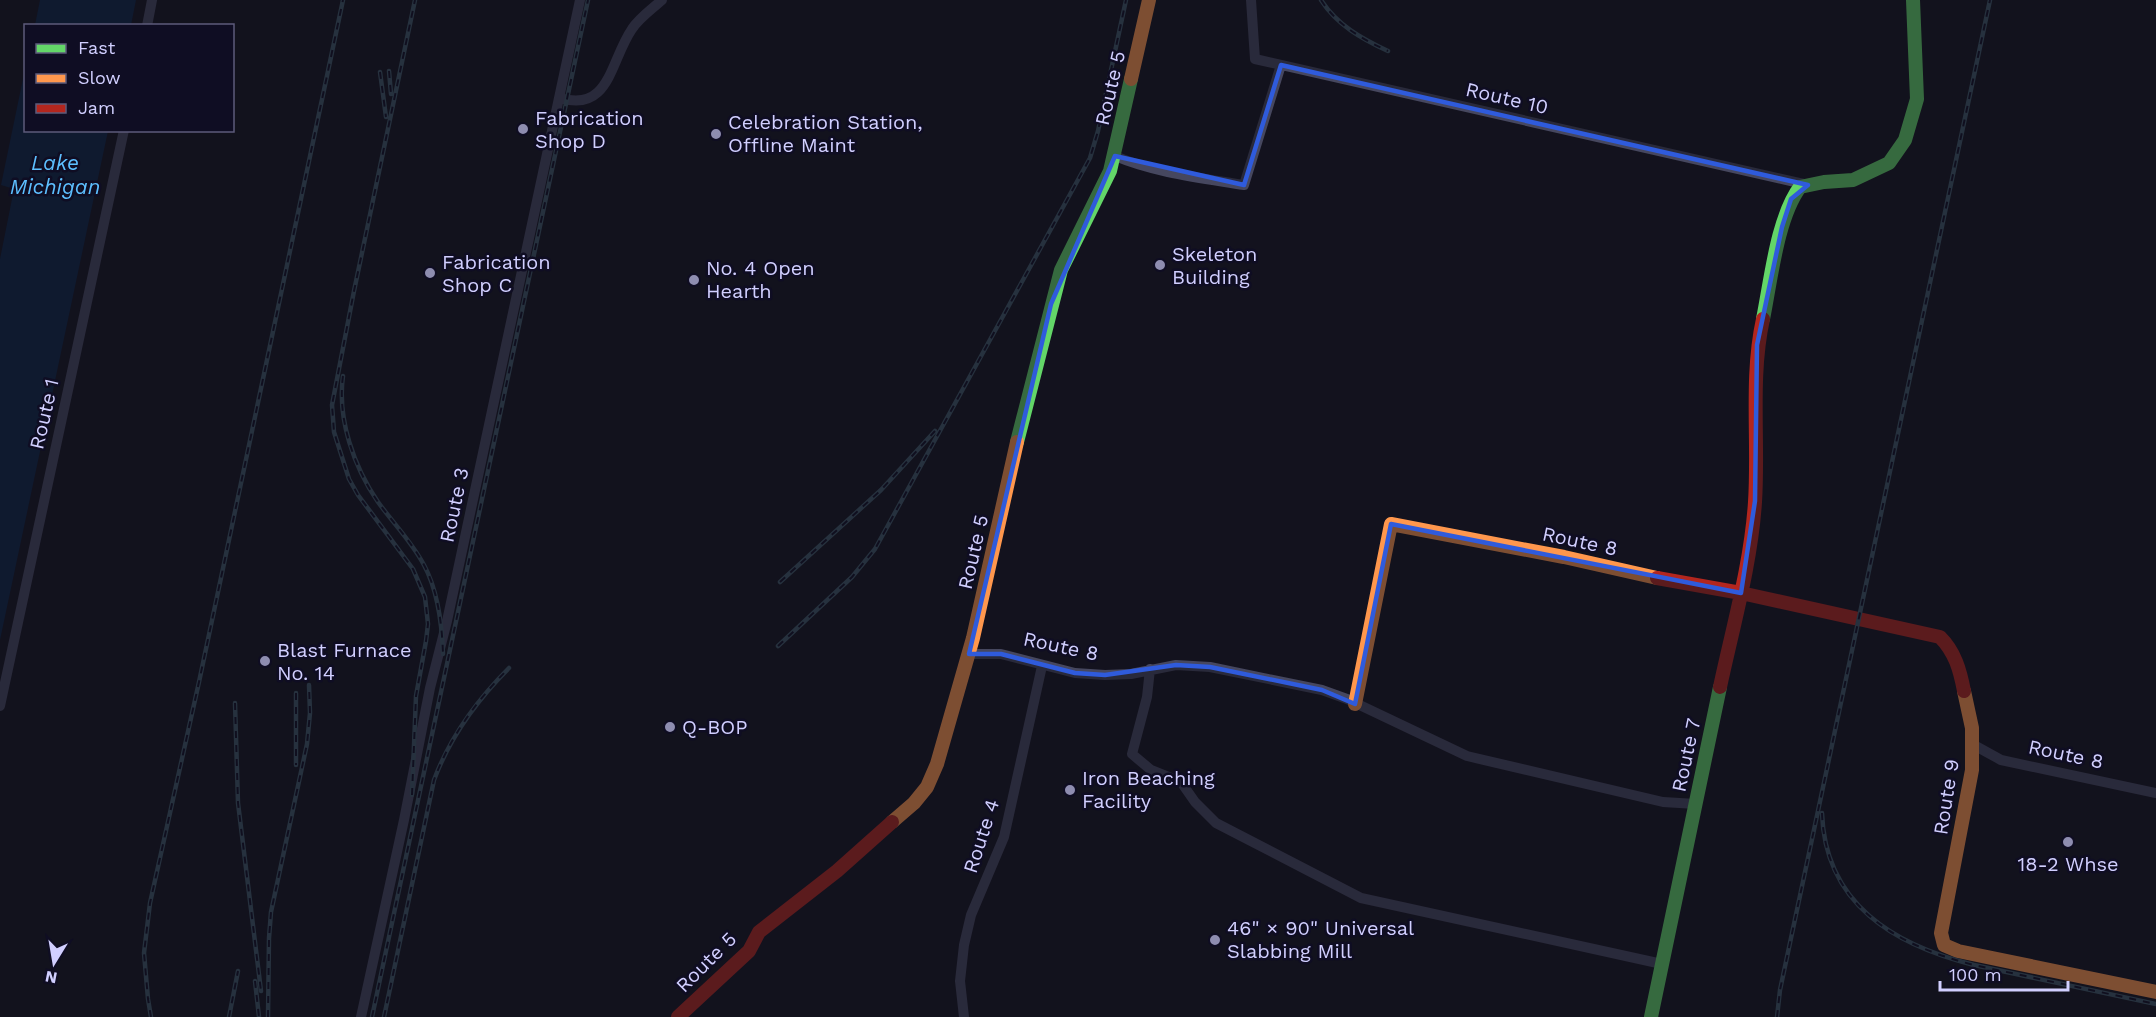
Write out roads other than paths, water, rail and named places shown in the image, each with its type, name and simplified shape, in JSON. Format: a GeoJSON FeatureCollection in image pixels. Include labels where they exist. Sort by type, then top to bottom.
{"type":"FeatureCollection","features":[{"type":"Feature","properties":{"kind":"street"},"geometry":{"type":"LineString","coordinates":[[147,24],[152,0]]}},
{"type":"Feature","properties":{"kind":"street","name":"Route 3"},"geometry":{"type":"LineString","coordinates":[[361,1017],[404,820],[429,688],[447,621],[580,0]]}},
{"type":"Feature","properties":{"kind":"street"},"geometry":{"type":"LineString","coordinates":[[560,98],[583,101],[595,97],[633,27],[662,0]]}},
{"type":"Feature","properties":{"kind":"street","name":"Route 5"},"geometry":{"type":"LineString","coordinates":[[678,1017],[749,951],[759,932],[837,871],[914,803],[927,787],[937,764],[969,654],[1017,440],[1051,304],[1061,270],[1110,171],[1115,156],[1149,0]]}},
{"type":"Feature","properties":{"kind":"street","name":"Route 10"},"geometry":{"type":"LineString","coordinates":[[1251,0],[1254,59],[1809,185]]}},
{"type":"Feature","properties":{"kind":"street"},"geometry":{"type":"LineString","coordinates":[[1809,185],[1853,180],[1890,163],[1905,140],[1917,99],[1912,22],[1913,0]]}},
{"type":"Feature","properties":{"kind":"street"},"geometry":{"type":"LineString","coordinates":[[1115,156],[1175,173],[1244,185],[1281,66]]}},
{"type":"Feature","properties":{"kind":"street","name":"Route 1"},"geometry":{"type":"LineString","coordinates":[[0,706],[124,132]]}},
{"type":"Feature","properties":{"kind":"street","name":"Route 7"},"geometry":{"type":"LineString","coordinates":[[1651,1017],[1751,542],[1755,501],[1757,345],[1782,227],[1791,199],[1800,188],[1809,185]]}},
{"type":"Feature","properties":{"kind":"street","name":"Route 8"},"geometry":{"type":"LineString","coordinates":[[1355,704],[1391,524],[1553,555],[1655,578],[1741,593],[1940,637]]}},
{"type":"Feature","properties":{"kind":"street","name":"Route 9"},"geometry":{"type":"LineString","coordinates":[[1940,637],[1949,646],[1959,667],[1972,728],[1972,770],[1941,933],[1944,945],[1952,950],[2156,992]]}},
{"type":"Feature","properties":{"kind":"street","name":"Route 8"},"geometry":{"type":"LineString","coordinates":[[969,654],[1001,654],[1075,673],[1105,675],[1131,674],[1176,664],[1210,667],[1322,690],[1467,756],[1663,802],[1696,804]]}},
{"type":"Feature","properties":{"kind":"street","name":"Route 4"},"geometry":{"type":"LineString","coordinates":[[964,1017],[960,981],[964,945],[971,915],[1004,837],[1042,666]]}},
{"type":"Feature","properties":{"kind":"street"},"geometry":{"type":"LineString","coordinates":[[1150,669],[1147,697],[1132,754],[1151,770],[1181,782],[1195,802],[1216,823],[1361,898],[1662,964]]}},
{"type":"Feature","properties":{"kind":"street","name":"Route 8"},"geometry":{"type":"LineString","coordinates":[[1972,744],[2001,760],[2156,794]]}},
{"type":"Feature","properties":{"kind":"water"},"geometry":{"type":"Polygon","coordinates":[[[40,0],[136,0],[131,24],[35,24],[40,0]]]}},
{"type":"Feature","properties":{"kind":"water","name":"Lake Michigan"},"geometry":{"type":"Polygon","coordinates":[[[24,74],[24,132],[108,132],[0,640],[0,259],[14,189],[1,185],[24,74]]]}},
{"type":"Feature","properties":{"kind":"railway"},"geometry":{"type":"LineString","coordinates":[[151,1017],[144,953],[150,903],[343,0]]}},
{"type":"Feature","properties":{"kind":"railway"},"geometry":{"type":"LineString","coordinates":[[412,795],[416,696],[428,624],[425,597],[413,569],[358,495],[349,479],[334,432],[332,405],[415,0]]}},
{"type":"Feature","properties":{"kind":"railway"},"geometry":{"type":"LineString","coordinates":[[372,1017],[588,0]]}},
{"type":"Feature","properties":{"kind":"railway"},"geometry":{"type":"LineString","coordinates":[[778,646],[852,577],[875,549],[1090,158],[1098,131],[1126,0]]}},
{"type":"Feature","properties":{"kind":"railway"},"geometry":{"type":"LineString","coordinates":[[1321,0],[1342,24],[1388,51]]}},
{"type":"Feature","properties":{"kind":"railway"},"geometry":{"type":"LineString","coordinates":[[1777,1017],[1780,990],[1990,0]]}},
{"type":"Feature","properties":{"kind":"railway"},"geometry":{"type":"LineString","coordinates":[[389,71],[391,94]]}},
{"type":"Feature","properties":{"kind":"railway"},"geometry":{"type":"LineString","coordinates":[[380,72],[386,117]]}},
{"type":"Feature","properties":{"kind":"railway"},"geometry":{"type":"LineString","coordinates":[[343,376],[343,409],[349,442],[369,488],[414,548],[429,575],[438,608],[443,654]]}},
{"type":"Feature","properties":{"kind":"railway"},"geometry":{"type":"LineString","coordinates":[[780,582],[881,490],[935,431]]}},
{"type":"Feature","properties":{"kind":"railway"},"geometry":{"type":"LineString","coordinates":[[384,1017],[434,780],[440,764],[465,720],[509,668]]}},
{"type":"Feature","properties":{"kind":"railway"},"geometry":{"type":"LineString","coordinates":[[268,1017],[271,912],[307,744],[310,713],[309,685]]}},
{"type":"Feature","properties":{"kind":"railway"},"geometry":{"type":"LineString","coordinates":[[296,693],[296,765]]}},
{"type":"Feature","properties":{"kind":"railway"},"geometry":{"type":"LineString","coordinates":[[235,703],[238,803],[261,991]]}},
{"type":"Feature","properties":{"kind":"railway"},"geometry":{"type":"LineString","coordinates":[[1822,813],[1826,845],[1836,872],[1850,896],[1869,916],[1892,932],[1917,946],[1974,965],[2156,1004]]}},
{"type":"Feature","properties":{"kind":"railway"},"geometry":{"type":"LineString","coordinates":[[229,1017],[238,971]]}},
{"type":"Feature","properties":{"kind":"railway"},"geometry":{"type":"LineString","coordinates":[[255,981],[259,1017]]}},
{"type":"Feature","properties":{"kind":"place","name":"Fabrication Shop D"},"geometry":{"type":"Point","coordinates":[523,129]}},
{"type":"Feature","properties":{"kind":"place","name":"Celebration Station, Offline Maint"},"geometry":{"type":"Point","coordinates":[716,134]}},
{"type":"Feature","properties":{"kind":"place","name":"Skeleton Building"},"geometry":{"type":"Point","coordinates":[1160,265]}},
{"type":"Feature","properties":{"kind":"place","name":"Fabrication Shop C"},"geometry":{"type":"Point","coordinates":[430,273]}},
{"type":"Feature","properties":{"kind":"place","name":"No. 4 Open Hearth"},"geometry":{"type":"Point","coordinates":[694,280]}},
{"type":"Feature","properties":{"kind":"place","name":"Blast Furnace No. 14"},"geometry":{"type":"Point","coordinates":[265,661]}},
{"type":"Feature","properties":{"kind":"place","name":"Q-BOP"},"geometry":{"type":"Point","coordinates":[670,727]}},
{"type":"Feature","properties":{"kind":"place","name":"Iron Beaching Facility"},"geometry":{"type":"Point","coordinates":[1070,790]}},
{"type":"Feature","properties":{"kind":"place","name":"18-2 Whse"},"geometry":{"type":"Point","coordinates":[2068,842]}},
{"type":"Feature","properties":{"kind":"place","name":"46\" × 90\" Universal Slabbing Mill"},"geometry":{"type":"Point","coordinates":[1215,940]}}]}
